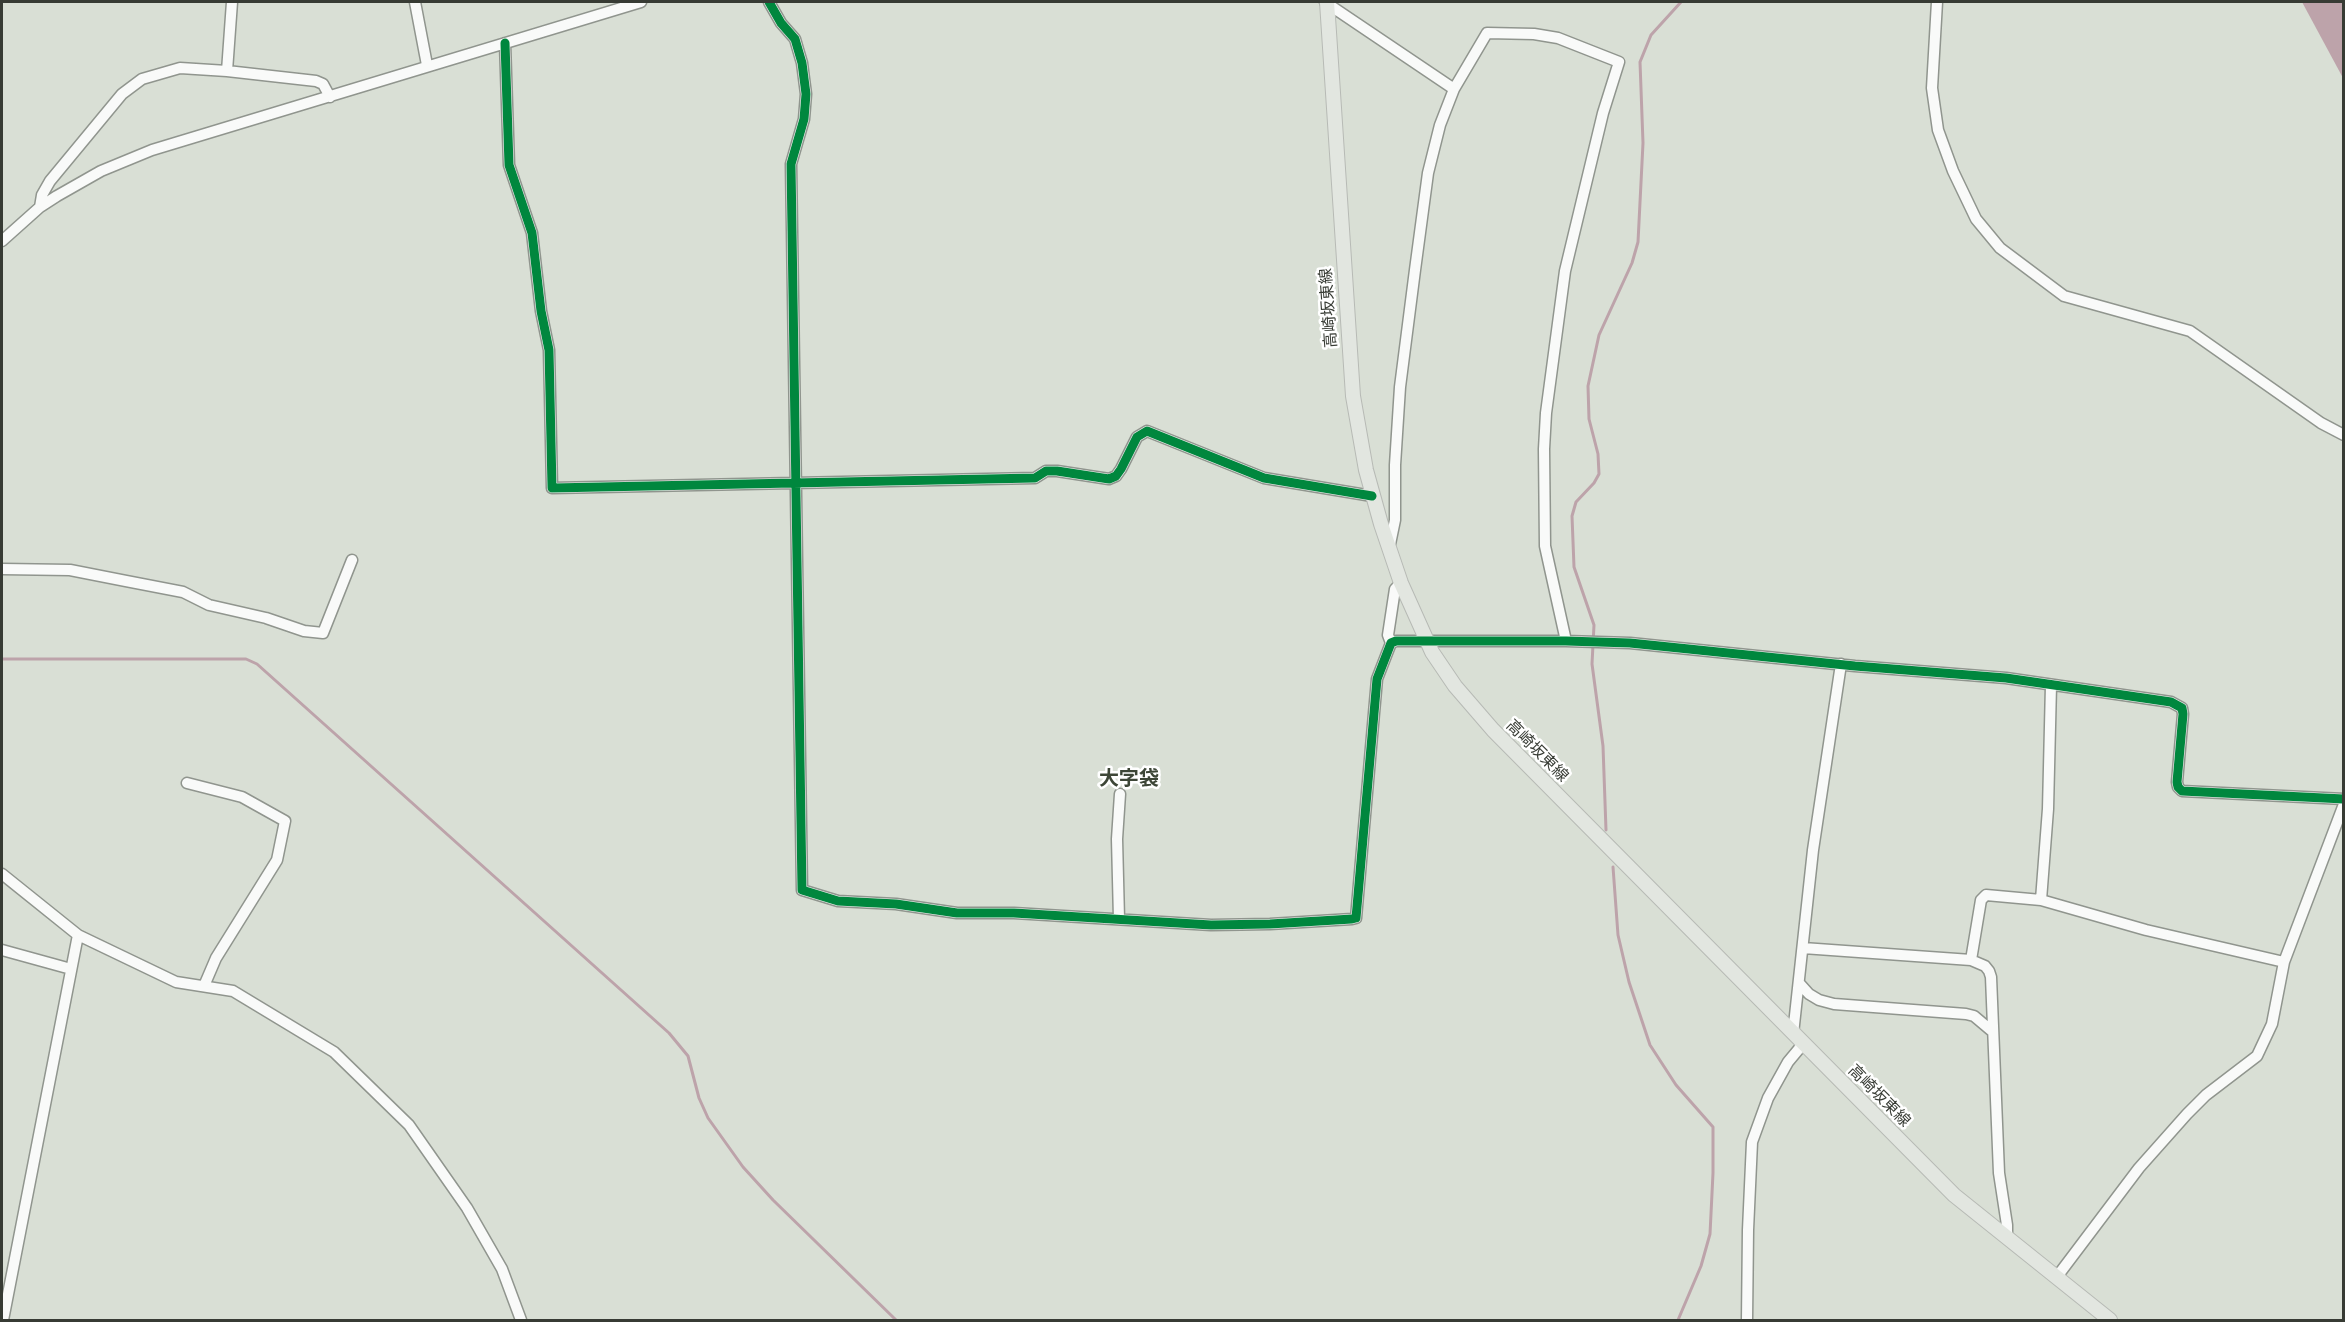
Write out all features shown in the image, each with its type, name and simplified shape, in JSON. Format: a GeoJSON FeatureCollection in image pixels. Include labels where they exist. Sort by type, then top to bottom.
{"type":"FeatureCollection","features":[{"type":"Feature","properties":{"kind":"main road","name":"高崎坂東線"},"geometry":{"type":"LineString","coordinates":[[1326,2],[1350,370],[1359,436],[1372,496],[1389,549],[1426,640],[1455,687],[1492,730],[1954,1195],[2110,1320]]}},
{"type":"Feature","properties":{"kind":"street"},"geometry":{"type":"LineString","coordinates":[[227,71],[232,2]]}},
{"type":"Feature","properties":{"kind":"street"},"geometry":{"type":"LineString","coordinates":[[415,2],[427,65]]}},
{"type":"Feature","properties":{"kind":"street"},"geometry":{"type":"LineString","coordinates":[[2,241],[40,207],[101,171],[152,150],[641,2]]}},
{"type":"Feature","properties":{"kind":"street"},"geometry":{"type":"LineString","coordinates":[[769,2],[781,23],[795,39],[802,63],[806,94],[804,119],[791,164],[802,890],[838,901],[896,904],[957,913],[1014,913],[1235,925],[1356,918],[1377,679],[1391,643],[1388,635],[1395,589],[1401,582]]}},
{"type":"Feature","properties":{"kind":"street"},"geometry":{"type":"LineString","coordinates":[[1326,2],[1454,89]]}},
{"type":"Feature","properties":{"kind":"street"},"geometry":{"type":"LineString","coordinates":[[1936,2],[1932,88],[1938,130],[1953,171],[1976,219],[2000,248],[2064,296],[2190,332],[2321,423],[2343,435]]}},
{"type":"Feature","properties":{"kind":"street"},"geometry":{"type":"LineString","coordinates":[[1389,549],[1395,520],[1395,465],[1400,387],[1414,270],[1428,173],[1440,125],[1454,89],[1487,33],[1534,34],[1558,38],[1619,62],[1603,114],[1565,271],[1546,413],[1545,546],[1566,641]]}},
{"type":"Feature","properties":{"kind":"street"},"geometry":{"type":"LineString","coordinates":[[505,43],[509,165],[532,233],[541,311],[549,350],[552,488],[1035,478],[1046,471],[1108,479],[1116,476],[1121,469],[1137,436],[1147,431],[1264,478],[1372,496]]}},
{"type":"Feature","properties":{"kind":"street"},"geometry":{"type":"LineString","coordinates":[[40,207],[42,195],[50,181],[122,94],[133,85],[159,73],[180,68],[316,81],[323,84],[330,97]]}},
{"type":"Feature","properties":{"kind":"street"},"geometry":{"type":"LineString","coordinates":[[2,569],[70,570],[183,592],[209,605],[266,618],[304,631],[323,633],[352,560]]}},
{"type":"Feature","properties":{"kind":"street"},"geometry":{"type":"LineString","coordinates":[[1391,643],[1426,640],[1621,642],[1841,664],[1959,673],[2171,702],[2182,708],[2177,782],[2182,791],[2343,799]]}},
{"type":"Feature","properties":{"kind":"street"},"geometry":{"type":"LineString","coordinates":[[1747,1320],[1752,1143],[1768,1098],[1798,1039],[1800,984],[1813,850],[1841,664]]}},
{"type":"Feature","properties":{"kind":"street"},"geometry":{"type":"LineString","coordinates":[[2041,900],[2048,809],[2052,685]]}},
{"type":"Feature","properties":{"kind":"street"},"geometry":{"type":"LineString","coordinates":[[188,783],[242,797],[285,821],[277,860],[216,958],[204,986]]}},
{"type":"Feature","properties":{"kind":"street"},"geometry":{"type":"LineString","coordinates":[[1119,919],[1116,838],[1120,794]]}},
{"type":"Feature","properties":{"kind":"street"},"geometry":{"type":"LineString","coordinates":[[2056,1278],[2147,1159],[2206,1095],[2257,1056],[2272,1024],[2284,962],[2343,804]]}},
{"type":"Feature","properties":{"kind":"street"},"geometry":{"type":"LineString","coordinates":[[2,874],[78,935],[176,982],[233,991],[334,1052],[410,1125],[467,1208],[502,1269],[521,1320]]}},
{"type":"Feature","properties":{"kind":"street"},"geometry":{"type":"LineString","coordinates":[[1971,960],[1983,897],[1986,895],[2041,900],[2146,930],[2284,962]]}},
{"type":"Feature","properties":{"kind":"street"},"geometry":{"type":"LineString","coordinates":[[3,1320],[78,935]]}},
{"type":"Feature","properties":{"kind":"street"},"geometry":{"type":"LineString","coordinates":[[1803,948],[1971,960],[1985,966],[1991,977],[1999,1173],[2007,1238]]}},
{"type":"Feature","properties":{"kind":"street"},"geometry":{"type":"LineString","coordinates":[[2,950],[71,969]]}},
{"type":"Feature","properties":{"kind":"street"},"geometry":{"type":"LineString","coordinates":[[1800,984],[1809,994],[1819,1000],[1834,1004],[1966,1014],[1974,1016],[1993,1032]]}},
{"type":"Feature","properties":{"kind":"shaded area"},"geometry":{"type":"Polygon","coordinates":[[[2302,2],[2343,2],[2343,78],[2302,2]]]}},
{"type":"Feature","properties":{"kind":"waterway"},"geometry":{"type":"LineString","coordinates":[[1606,830],[1603,746],[1592,664],[1594,625],[1574,567],[1572,516],[1576,502],[1594,483],[1599,474],[1598,454],[1589,419],[1588,386],[1599,335],[1632,263],[1638,242],[1643,143],[1640,62],[1651,35],[1681,2]]}},
{"type":"Feature","properties":{"kind":"waterway"},"geometry":{"type":"LineString","coordinates":[[2,659],[246,659],[257,664],[669,1033],[688,1056],[699,1098],[708,1118],[743,1167],[773,1200],[896,1320]]}},
{"type":"Feature","properties":{"kind":"waterway"},"geometry":{"type":"LineString","coordinates":[[1613,867],[1618,935],[1629,982],[1650,1045],[1676,1085],[1713,1127],[1710,1234],[1701,1266],[1678,1320]]}},
{"type":"Feature","properties":{"kind":"cycle path"},"geometry":{"type":"LineString","coordinates":[[769,2],[781,23],[795,39],[802,63],[806,94],[804,119],[791,164],[802,890],[838,901],[896,904],[957,913],[1014,913],[1211,925],[1270,924],[1356,918],[1377,679],[1391,643],[1396,641],[1630,643],[1855,666],[2006,678],[2171,702],[2182,708],[2183,714],[2177,782],[2182,791],[2344,799]]}},
{"type":"Feature","properties":{"kind":"cycle path"},"geometry":{"type":"LineString","coordinates":[[505,43],[509,165],[532,233],[541,311],[549,350],[552,488],[1035,478],[1046,471],[1109,479],[1116,476],[1121,469],[1137,437],[1147,431],[1264,478],[1372,496]]}},
{"type":"Feature","properties":{"kind":"district","name":"大字袋"},"geometry":{"type":"Point","coordinates":[1129,779]}}]}
